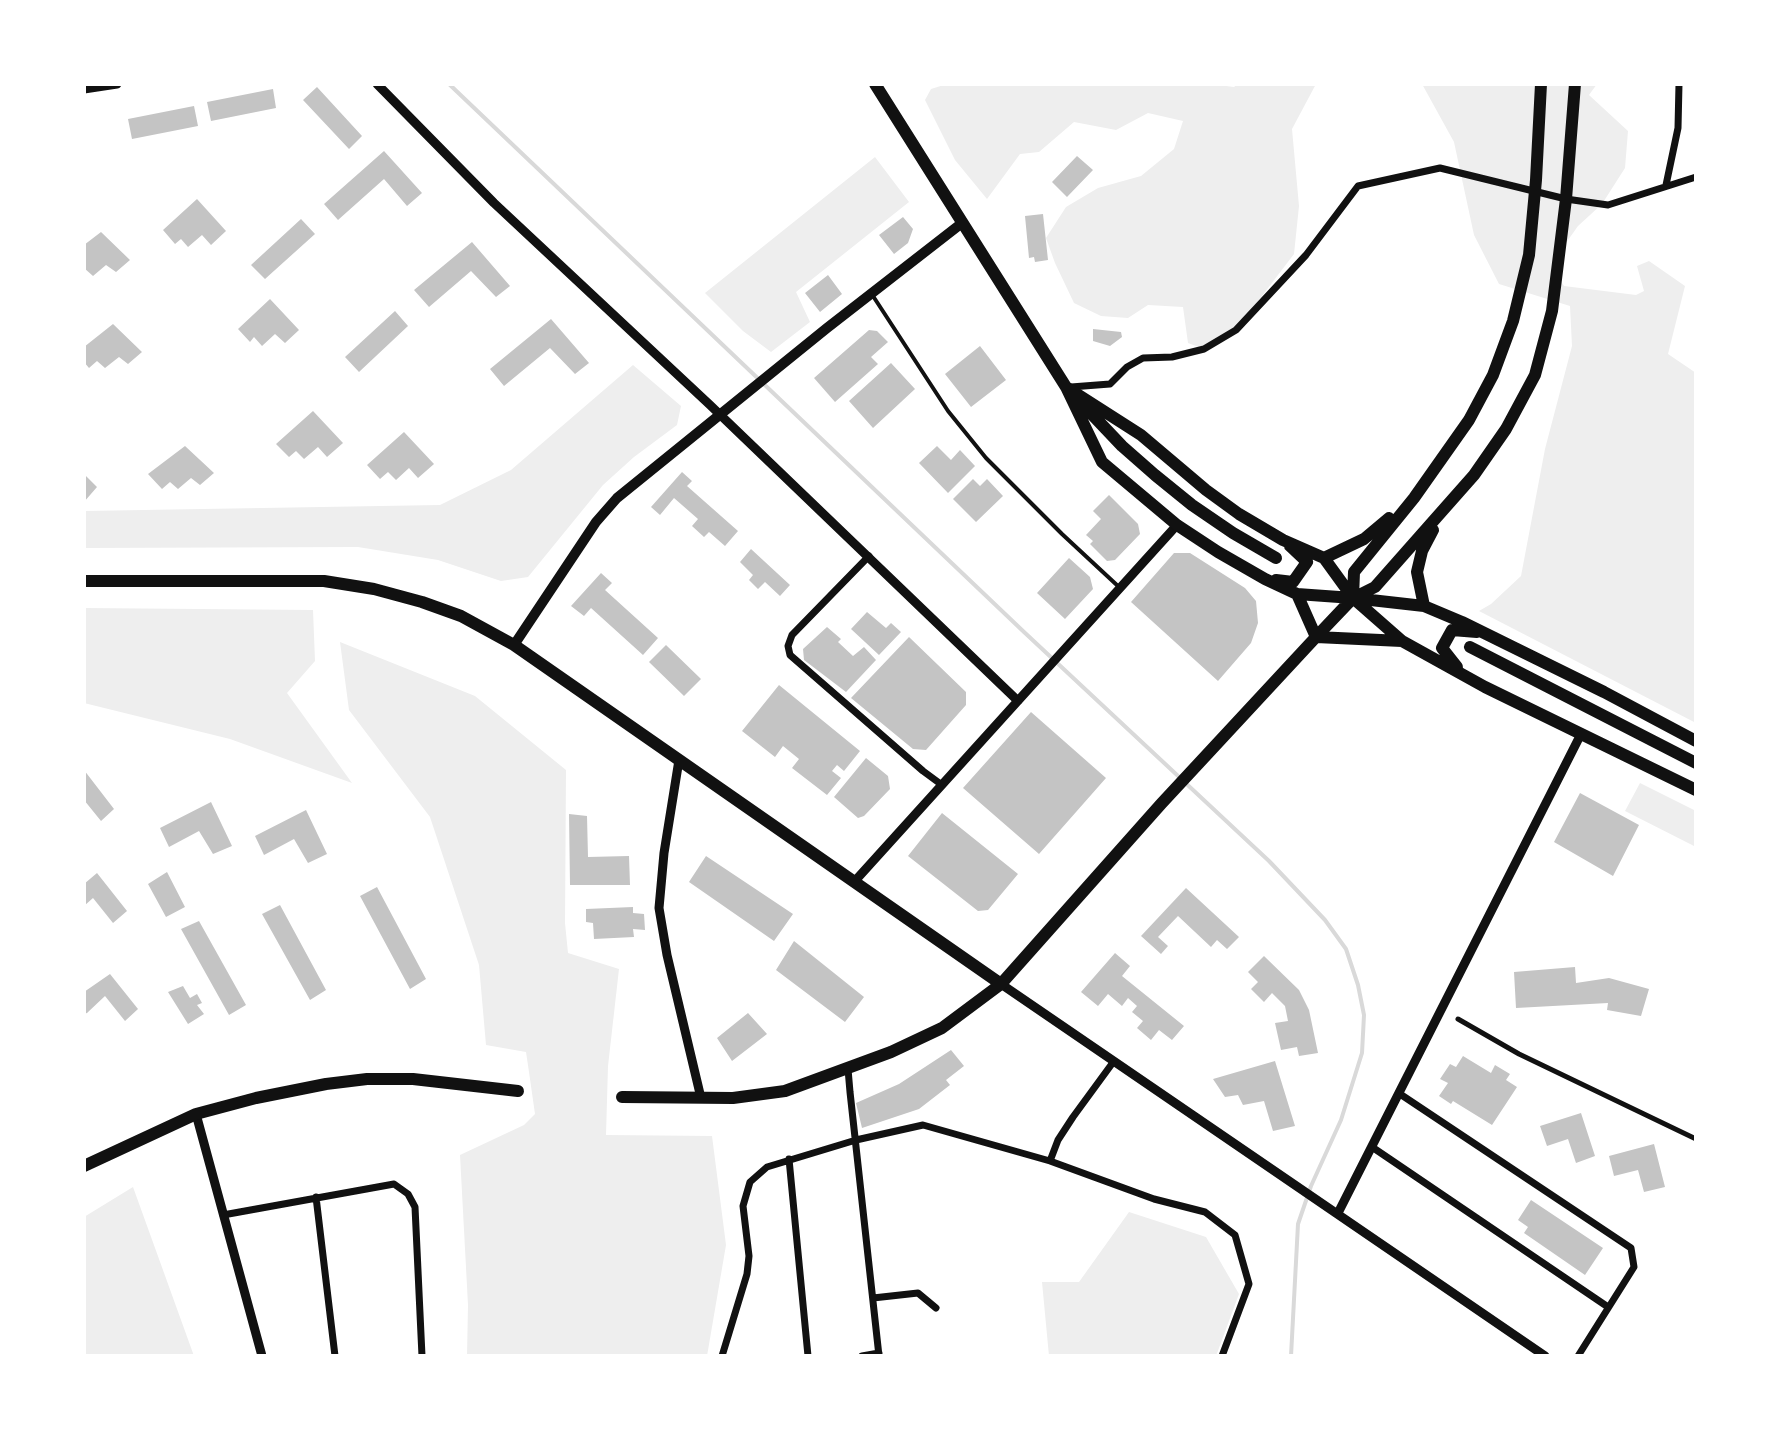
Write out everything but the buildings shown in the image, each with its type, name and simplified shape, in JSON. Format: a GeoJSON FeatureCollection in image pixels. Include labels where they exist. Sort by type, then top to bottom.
{"type":"FeatureCollection","features":[{"type":"Feature","properties":{"kind":"main road"},"geometry":{"type":"LineString","coordinates":[[875,84],[1066,387],[1102,462],[1177,525],[1218,552],[1297,594],[1424,606],[1604,692],[1696,741]]}},
{"type":"Feature","properties":{"kind":"main road"},"geometry":{"type":"LineString","coordinates":[[1353,598],[1354,572],[1414,498],[1469,420],[1493,375],[1513,321],[1529,255],[1541,84]]}},
{"type":"Feature","properties":{"kind":"main road"},"geometry":{"type":"LineString","coordinates":[[622,1097],[733,1098],[785,1091],[891,1052],[942,1028],[1001,984],[1161,804],[1316,637],[1353,598],[1375,587],[1474,475],[1506,429],[1535,375],[1552,311],[1566,199],[1575,84]]}},
{"type":"Feature","properties":{"kind":"main road"},"geometry":{"type":"LineString","coordinates":[[514,645],[596,522],[617,498],[962,223]]}},
{"type":"Feature","properties":{"kind":"main road"},"geometry":{"type":"LineString","coordinates":[[1066,387],[1141,435],[1239,514],[1283,540],[1324,558],[1353,598],[1402,641],[1696,790]]}},
{"type":"Feature","properties":{"kind":"main road"},"geometry":{"type":"LineString","coordinates":[[1066,387],[1122,446],[1167,485],[1233,533],[1276,558]]}},
{"type":"Feature","properties":{"kind":"main road"},"geometry":{"type":"LineString","coordinates":[[1324,558],[1364,539],[1414,498]]}},
{"type":"Feature","properties":{"kind":"main road"},"geometry":{"type":"LineString","coordinates":[[1424,606],[1417,572],[1422,551],[1440,515]]}},
{"type":"Feature","properties":{"kind":"main road"},"geometry":{"type":"LineString","coordinates":[[1265,579],[1293,582],[1307,562],[1283,540]]}},
{"type":"Feature","properties":{"kind":"main road"},"geometry":{"type":"LineString","coordinates":[[84,581],[324,581],[374,589],[461,616],[514,645],[1001,984]]}},
{"type":"Feature","properties":{"kind":"main road"},"geometry":{"type":"LineString","coordinates":[[1297,594],[1316,637]]}},
{"type":"Feature","properties":{"kind":"main road"},"geometry":{"type":"LineString","coordinates":[[1462,674],[1442,648],[1452,630],[1484,633]]}},
{"type":"Feature","properties":{"kind":"main road"},"geometry":{"type":"LineString","coordinates":[[1316,637],[1402,641]]}},
{"type":"Feature","properties":{"kind":"main road"},"geometry":{"type":"LineString","coordinates":[[1470,647],[1696,763]]}},
{"type":"Feature","properties":{"kind":"main road"},"geometry":{"type":"LineString","coordinates":[[84,1166],[196,1114],[326,1084],[367,1079],[413,1079],[518,1091]]}},
{"type":"Feature","properties":{"kind":"street"},"geometry":{"type":"LineString","coordinates":[[84,89],[117,84]]}},
{"type":"Feature","properties":{"kind":"street"},"geometry":{"type":"LineString","coordinates":[[377,84],[494,203],[869,556],[1018,701]]}},
{"type":"Feature","properties":{"kind":"street"},"geometry":{"type":"LineString","coordinates":[[1666,185],[1678,128],[1679,84]]}},
{"type":"Feature","properties":{"kind":"street"},"geometry":{"type":"LineString","coordinates":[[1066,387],[1110,384],[1127,367],[1143,358],[1172,357],[1204,349],[1236,330],[1306,255],[1358,186],[1440,168],[1566,199],[1608,205],[1696,177]]}},
{"type":"Feature","properties":{"kind":"street"},"geometry":{"type":"LineString","coordinates":[[854,882],[1177,525]]}},
{"type":"Feature","properties":{"kind":"street"},"geometry":{"type":"LineString","coordinates":[[869,556],[792,635],[788,646],[790,655],[942,785]]}},
{"type":"Feature","properties":{"kind":"street"},"geometry":{"type":"LineString","coordinates":[[1338,1213],[1581,734]]}},
{"type":"Feature","properties":{"kind":"street"},"geometry":{"type":"LineString","coordinates":[[679,760],[664,853],[659,908],[701,1098]]}},
{"type":"Feature","properties":{"kind":"street"},"geometry":{"type":"LineString","coordinates":[[1001,984],[1545,1356]]}},
{"type":"Feature","properties":{"kind":"street"},"geometry":{"type":"LineString","coordinates":[[1458,1019],[1519,1054],[1696,1139]]}},
{"type":"Feature","properties":{"kind":"street"},"geometry":{"type":"LineString","coordinates":[[1050,1161],[1058,1140],[1114,1061]]}},
{"type":"Feature","properties":{"kind":"street"},"geometry":{"type":"LineString","coordinates":[[848,1069],[879,1354],[862,1356]]}},
{"type":"Feature","properties":{"kind":"street"},"geometry":{"type":"LineString","coordinates":[[1400,1094],[1631,1248],[1634,1267],[1578,1356]]}},
{"type":"Feature","properties":{"kind":"street"},"geometry":{"type":"LineString","coordinates":[[196,1114],[262,1356]]}},
{"type":"Feature","properties":{"kind":"street"},"geometry":{"type":"LineString","coordinates":[[722,1356],[747,1274],[749,1256],[743,1206],[750,1182],[767,1167],[789,1159],[923,1125],[1050,1161],[1154,1199],[1205,1212],[1235,1235],[1249,1284],[1222,1356]]}},
{"type":"Feature","properties":{"kind":"street"},"geometry":{"type":"LineString","coordinates":[[1372,1147],[1608,1307]]}},
{"type":"Feature","properties":{"kind":"street"},"geometry":{"type":"LineString","coordinates":[[789,1159],[808,1356]]}},
{"type":"Feature","properties":{"kind":"street"},"geometry":{"type":"LineString","coordinates":[[223,1215],[394,1184],[408,1194],[415,1207],[422,1356]]}},
{"type":"Feature","properties":{"kind":"street"},"geometry":{"type":"LineString","coordinates":[[316,1197],[335,1356]]}},
{"type":"Feature","properties":{"kind":"street"},"geometry":{"type":"LineString","coordinates":[[873,1298],[918,1293],[936,1308]]}},
{"type":"Feature","properties":{"kind":"lane"},"geometry":{"type":"LineString","coordinates":[[871,294],[948,411],[986,458],[1120,588]]}},
{"type":"Feature","properties":{"kind":"shaded area"},"geometry":{"type":"Polygon","coordinates":[[[947,84],[1211,84],[1234,87],[1238,84],[1316,84],[1292,129],[1299,206],[1294,254],[1236,330],[1204,349],[1188,343],[1183,307],[1148,305],[1128,318],[1101,316],[1074,303],[1046,238],[1066,207],[1098,188],[1141,176],[1174,149],[1183,121],[1148,113],[1116,130],[1074,122],[1039,152],[1020,154],[987,199],[955,160],[925,100],[931,89],[947,84]]]}},
{"type":"Feature","properties":{"kind":"shaded area"},"geometry":{"type":"Polygon","coordinates":[[[1422,84],[1597,84],[1589,95],[1628,131],[1625,168],[1602,204],[1578,226],[1556,257],[1556,274],[1564,286],[1636,295],[1644,291],[1637,266],[1649,261],[1685,286],[1668,354],[1696,373],[1696,723],[1479,611],[1521,576],[1545,449],[1572,346],[1570,306],[1499,284],[1474,235],[1454,142],[1422,84]]]}},
{"type":"Feature","properties":{"kind":"shaded area"},"geometry":{"type":"Polygon","coordinates":[[[875,157],[909,202],[796,292],[810,322],[771,352],[743,331],[705,293],[875,157]]]}},
{"type":"Feature","properties":{"kind":"shaded area"},"geometry":{"type":"Polygon","coordinates":[[[633,365],[681,406],[677,425],[603,485],[528,577],[501,581],[438,560],[358,547],[84,548],[84,511],[440,505],[511,470],[633,365]]]}},
{"type":"Feature","properties":{"kind":"shaded area"},"geometry":{"type":"Polygon","coordinates":[[[84,608],[313,610],[315,661],[287,693],[352,783],[230,739],[84,703],[84,608]]]}},
{"type":"Feature","properties":{"kind":"shaded area"},"geometry":{"type":"Polygon","coordinates":[[[340,642],[475,696],[566,770],[565,923],[568,953],[619,969],[608,1066],[606,1135],[712,1136],[726,1245],[707,1356],[467,1356],[468,1305],[460,1155],[524,1125],[535,1114],[526,1052],[486,1045],[479,965],[430,817],[349,710],[340,642]]]}},
{"type":"Feature","properties":{"kind":"shaded area"},"geometry":{"type":"Polygon","coordinates":[[[1640,783],[1696,811],[1696,847],[1625,811],[1640,783]]]}},
{"type":"Feature","properties":{"kind":"shaded area"},"geometry":{"type":"Polygon","coordinates":[[[133,1187],[194,1356],[84,1356],[84,1217],[133,1187]]]}},
{"type":"Feature","properties":{"kind":"shaded area"},"geometry":{"type":"Polygon","coordinates":[[[1129,1212],[1206,1237],[1239,1294],[1216,1356],[1049,1356],[1042,1282],[1079,1282],[1129,1212]]]}},
{"type":"Feature","properties":{"kind":"waterway"},"geometry":{"type":"LineString","coordinates":[[449,84],[1269,861],[1325,920],[1346,949],[1364,1015],[1362,1053],[1341,1120],[1311,1186],[1298,1224],[1291,1356]]}}]}
